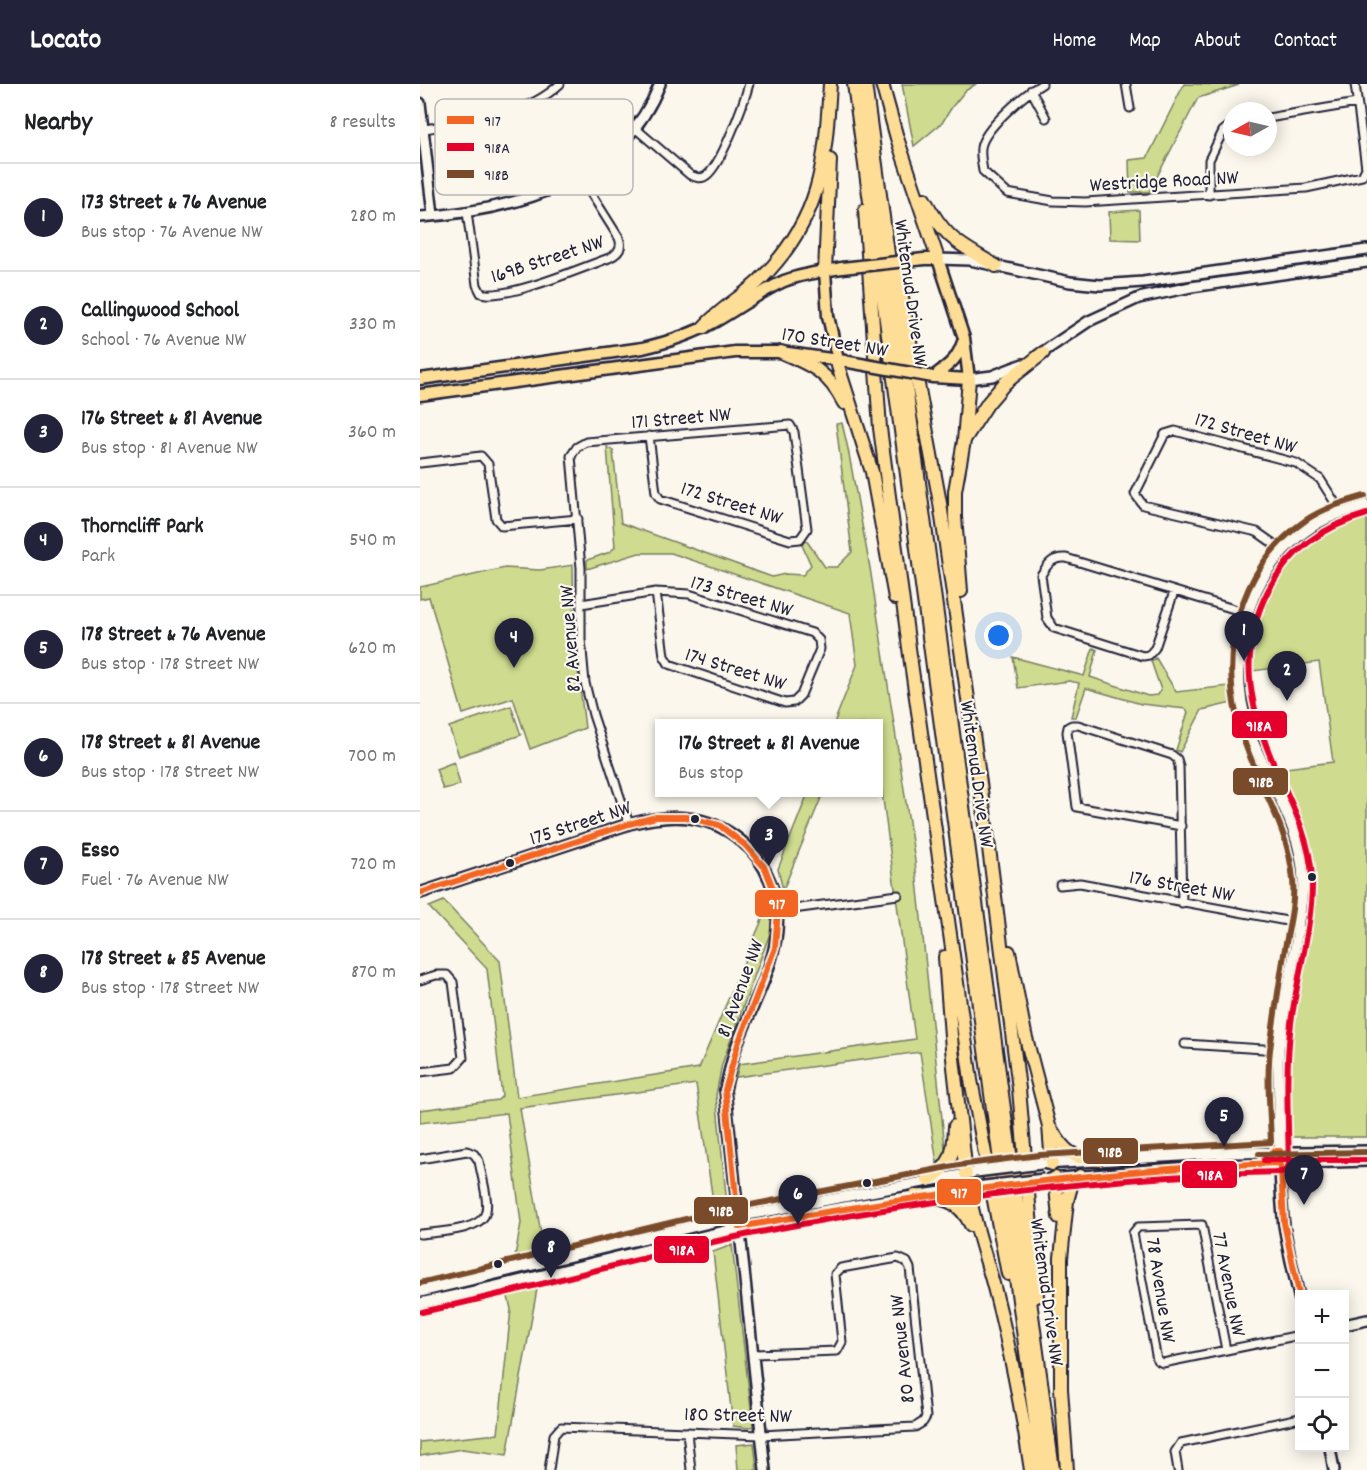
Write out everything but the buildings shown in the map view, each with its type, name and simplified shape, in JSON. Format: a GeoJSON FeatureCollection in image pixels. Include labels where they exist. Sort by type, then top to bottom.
{"type":"FeatureCollection","features":[{"type":"Feature","properties":{"kind":"highway"},"geometry":{"type":"LineString","coordinates":[[825,270],[831,134],[830,84]]}},
{"type":"Feature","properties":{"kind":"highway"},"geometry":{"type":"LineString","coordinates":[[704,327],[716,314],[744,294],[776,263],[796,238],[817,190],[824,158],[830,84]]}},
{"type":"Feature","properties":{"kind":"highway","name":"Whitemud Drive NW"},"geometry":{"type":"LineString","coordinates":[[855,84],[1042,1470]]}},
{"type":"Feature","properties":{"kind":"highway","name":"Whitemud Drive NW"},"geometry":{"type":"LineString","coordinates":[[865,84],[1053,1470]]}},
{"type":"Feature","properties":{"kind":"highway"},"geometry":{"type":"LineString","coordinates":[[882,84],[938,258]]}},
{"type":"Feature","properties":{"kind":"highway"},"geometry":{"type":"LineString","coordinates":[[866,174],[864,220],[879,419],[911,663],[981,1142],[1015,1309],[1022,1327]]}},
{"type":"Feature","properties":{"kind":"highway"},"geometry":{"type":"LineString","coordinates":[[912,181],[938,223],[950,237],[996,266]]}},
{"type":"Feature","properties":{"kind":"highway"},"geometry":{"type":"LineString","coordinates":[[880,195],[891,238],[927,428],[966,676],[1019,1089],[1040,1333],[1040,1378]]}},
{"type":"Feature","properties":{"kind":"highway"},"geometry":{"type":"LineString","coordinates":[[781,352],[811,364],[826,376],[842,399],[858,431]]}},
{"type":"Feature","properties":{"kind":"highway"},"geometry":{"type":"LineString","coordinates":[[964,441],[988,403],[1005,383],[1042,353]]}},
{"type":"Feature","properties":{"kind":"highway"},"geometry":{"type":"LineString","coordinates":[[843,361],[838,366],[872,472],[900,624],[911,663]]}},
{"type":"Feature","properties":{"kind":"highway"},"geometry":{"type":"LineString","coordinates":[[966,676],[955,491],[964,441],[969,379]]}},
{"type":"Feature","properties":{"kind":"highway"},"geometry":{"type":"LineString","coordinates":[[934,818],[956,1083],[971,1173]]}},
{"type":"Feature","properties":{"kind":"highway"},"geometry":{"type":"LineString","coordinates":[[987,832],[1025,1034],[1049,1126],[1060,1144],[1071,1154],[1082,1159],[1099,1160]]}},
{"type":"Feature","properties":{"kind":"highway"},"geometry":{"type":"LineString","coordinates":[[928,1180],[946,1167],[951,1156],[955,1129],[956,1083]]}},
{"type":"Feature","properties":{"kind":"highway"},"geometry":{"type":"LineString","coordinates":[[1046,1164],[1049,1126]]}},
{"type":"Feature","properties":{"kind":"highway"},"geometry":{"type":"LineString","coordinates":[[1067,1470],[1059,1323],[1061,1258],[1066,1201],[1072,1183],[1080,1176]]}},
{"type":"Feature","properties":{"kind":"highway"},"geometry":{"type":"LineString","coordinates":[[1049,1178],[1061,1258]]}},
{"type":"Feature","properties":{"kind":"highway"},"geometry":{"type":"LineString","coordinates":[[972,1188],[980,1243]]}},
{"type":"Feature","properties":{"kind":"highway"},"geometry":{"type":"LineString","coordinates":[[915,1196],[950,1200],[966,1215],[980,1243],[996,1293],[1018,1390],[1031,1470]]}},
{"type":"Feature","properties":{"kind":"main road"},"geometry":{"type":"LineString","coordinates":[[635,128],[653,100],[660,84]]}},
{"type":"Feature","properties":{"kind":"main road"},"geometry":{"type":"LineString","coordinates":[[420,103],[433,215]]}},
{"type":"Feature","properties":{"kind":"main road"},"geometry":{"type":"LineString","coordinates":[[420,217],[495,207],[533,195]]}},
{"type":"Feature","properties":{"kind":"main road"},"geometry":{"type":"LineString","coordinates":[[420,379],[643,348],[669,342],[704,327],[773,286],[825,270],[938,258],[970,261],[1070,282],[1100,285],[1125,284],[1367,250]]}},
{"type":"Feature","properties":{"kind":"main road"},"geometry":{"type":"LineString","coordinates":[[938,258],[964,338],[969,379]]}},
{"type":"Feature","properties":{"kind":"main road","name":"170 Street NW"},"geometry":{"type":"LineString","coordinates":[[420,395],[712,354],[758,350],[843,361],[933,377],[969,379],[992,376],[1010,370],[1042,353],[1089,321],[1138,298],[1191,287],[1367,262]]}},
{"type":"Feature","properties":{"kind":"main road"},"geometry":{"type":"LineString","coordinates":[[825,270],[828,316],[843,361]]}},
{"type":"Feature","properties":{"kind":"main road"},"geometry":{"type":"LineString","coordinates":[[933,377],[953,363],[964,338]]}},
{"type":"Feature","properties":{"kind":"main road"},"geometry":{"type":"LineString","coordinates":[[1297,1290],[1284,1223],[1280,1163],[1279,1050],[1299,923],[1303,881],[1297,844],[1289,821],[1250,732],[1241,697],[1239,662],[1247,613],[1264,576],[1284,551],[1305,531],[1341,512],[1367,505]]}},
{"type":"Feature","properties":{"kind":"main road","name":"175 Street NW"},"geometry":{"type":"LineString","coordinates":[[420,893],[656,817],[686,817],[719,825]]}},
{"type":"Feature","properties":{"kind":"main road","name":"81 Avenue NW"},"geometry":{"type":"LineString","coordinates":[[719,825],[746,844],[765,868],[774,891],[778,911],[775,948],[738,1044],[725,1090],[765,1470]]}},
{"type":"Feature","properties":{"kind":"main road"},"geometry":{"type":"LineString","coordinates":[[420,1292],[738,1217],[971,1173],[1099,1160],[1280,1151],[1367,1151]]}},
{"type":"Feature","properties":{"kind":"main road"},"geometry":{"type":"LineString","coordinates":[[420,1303],[471,1293],[739,1227],[915,1196],[1049,1178],[1208,1166],[1367,1161]]}},
{"type":"Feature","properties":{"kind":"main road"},"geometry":{"type":"LineString","coordinates":[[1046,1164],[1049,1178]]}},
{"type":"Feature","properties":{"kind":"main road"},"geometry":{"type":"LineString","coordinates":[[971,1173],[972,1188]]}},
{"type":"Feature","properties":{"kind":"main road"},"geometry":{"type":"LineString","coordinates":[[1349,1324],[1367,1320]]}},
{"type":"Feature","properties":{"kind":"main road"},"geometry":{"type":"LineString","coordinates":[[1331,1452],[1334,1470]]}},
{"type":"Feature","properties":{"kind":"street"},"geometry":{"type":"LineString","coordinates":[[541,99],[560,84]]}},
{"type":"Feature","properties":{"kind":"street"},"geometry":{"type":"LineString","coordinates":[[635,128],[688,173],[699,178],[709,173],[729,140],[749,84]]}},
{"type":"Feature","properties":{"kind":"street","name":"Westridge Road NW"},"geometry":{"type":"LineString","coordinates":[[1042,84],[1031,90],[987,133],[981,147],[983,171],[1007,193],[1053,201],[1085,202],[1306,188],[1362,176],[1366,168],[1355,84]]}},
{"type":"Feature","properties":{"kind":"street"},"geometry":{"type":"LineString","coordinates":[[1126,84],[1130,108]]}},
{"type":"Feature","properties":{"kind":"street"},"geometry":{"type":"LineString","coordinates":[[1031,90],[1046,118]]}},
{"type":"Feature","properties":{"kind":"street"},"geometry":{"type":"LineString","coordinates":[[1277,116],[1357,103]]}},
{"type":"Feature","properties":{"kind":"street"},"geometry":{"type":"LineString","coordinates":[[424,129],[435,127]]}},
{"type":"Feature","properties":{"kind":"street"},"geometry":{"type":"LineString","coordinates":[[1209,195],[1209,160],[1223,131]]}},
{"type":"Feature","properties":{"kind":"street","name":"169B Street NW"},"geometry":{"type":"LineString","coordinates":[[467,212],[477,285],[481,293],[488,295],[560,276],[617,254],[620,247],[619,238],[592,195]]}},
{"type":"Feature","properties":{"kind":"street","name":"171 Street NW"},"geometry":{"type":"LineString","coordinates":[[577,447],[586,442],[790,425],[794,432],[807,529],[800,539]]}},
{"type":"Feature","properties":{"kind":"street","name":"172 Street NW"},"geometry":{"type":"LineString","coordinates":[[1284,551],[1257,532],[1143,505],[1135,494],[1165,434],[1175,431],[1296,463],[1320,479],[1341,512]]}},
{"type":"Feature","properties":{"kind":"street","name":"172 Street NW"},"geometry":{"type":"LineString","coordinates":[[649,436],[656,493],[660,499],[790,540],[800,539]]}},
{"type":"Feature","properties":{"kind":"street","name":"82 Avenue NW"},"geometry":{"type":"LineString","coordinates":[[577,447],[572,456],[578,519],[581,639],[585,683],[593,715],[629,824]]}},
{"type":"Feature","properties":{"kind":"street"},"geometry":{"type":"LineString","coordinates":[[420,463],[481,456],[488,464],[496,519],[502,526],[578,519]]}},
{"type":"Feature","properties":{"kind":"street"},"geometry":{"type":"LineString","coordinates":[[1174,592],[1157,644],[1152,653],[1147,656],[1054,628],[1047,618],[1041,575],[1051,561],[1066,558],[1247,613]]}},
{"type":"Feature","properties":{"kind":"street","name":"173 Street NW"},"geometry":{"type":"LineString","coordinates":[[581,604],[656,592],[689,594],[812,633],[819,640],[820,649],[801,695],[794,702]]}},
{"type":"Feature","properties":{"kind":"street","name":"174 Street NW"},"geometry":{"type":"LineString","coordinates":[[656,592],[664,656],[669,664],[785,703],[794,702]]}},
{"type":"Feature","properties":{"kind":"street"},"geometry":{"type":"LineString","coordinates":[[1180,826],[1077,807],[1068,727],[1072,724],[1078,725],[1172,755],[1177,759],[1180,826],[1182,903]]}},
{"type":"Feature","properties":{"kind":"street","name":"176 Street NW"},"geometry":{"type":"LineString","coordinates":[[1060,885],[1080,884],[1299,923]]}},
{"type":"Feature","properties":{"kind":"street"},"geometry":{"type":"LineString","coordinates":[[778,911],[898,895]]}},
{"type":"Feature","properties":{"kind":"street"},"geometry":{"type":"LineString","coordinates":[[420,980],[436,975],[447,975],[453,982],[463,1058],[454,1068],[420,1072]]}},
{"type":"Feature","properties":{"kind":"street"},"geometry":{"type":"LineString","coordinates":[[1185,1044],[1279,1050]]}},
{"type":"Feature","properties":{"kind":"street"},"geometry":{"type":"LineString","coordinates":[[420,1159],[467,1151],[474,1154],[479,1161],[487,1209],[484,1219],[474,1226],[420,1234]]}},
{"type":"Feature","properties":{"kind":"street","name":"77 Avenue NW"},"geometry":{"type":"LineString","coordinates":[[1138,1227],[1202,1224],[1226,1350]]}},
{"type":"Feature","properties":{"kind":"street","name":"78 Avenue NW"},"geometry":{"type":"LineString","coordinates":[[1138,1227],[1133,1233],[1157,1360],[1163,1363],[1226,1350]]}},
{"type":"Feature","properties":{"kind":"street","name":"80 Avenue NW"},"geometry":{"type":"LineString","coordinates":[[754,1354],[837,1352],[842,1342],[835,1274],[841,1268],[898,1258],[907,1262],[910,1268],[926,1417],[915,1427]]}},
{"type":"Feature","properties":{"kind":"street"},"geometry":{"type":"LineString","coordinates":[[1226,1350],[1295,1336]]}},
{"type":"Feature","properties":{"kind":"street"},"geometry":{"type":"LineString","coordinates":[[1178,1470],[1175,1452],[1181,1443],[1295,1419]]}},
{"type":"Feature","properties":{"kind":"street","name":"180 Street NW"},"geometry":{"type":"LineString","coordinates":[[549,1470],[554,1435],[561,1427],[761,1435],[915,1427]]}},
{"type":"Feature","properties":{"kind":"street"},"geometry":{"type":"LineString","coordinates":[[687,1432],[691,1470]]}},
{"type":"Feature","properties":{"kind":"green space"},"geometry":{"type":"Polygon","coordinates":[[[902,84],[976,84],[965,91],[942,123],[914,146],[902,84]]]}},
{"type":"Feature","properties":{"kind":"green space"},"geometry":{"type":"Polygon","coordinates":[[[1184,84],[1239,85],[1198,98],[1149,192],[1130,192],[1129,160],[1147,158],[1184,84]]]}},
{"type":"Feature","properties":{"kind":"green space"},"geometry":{"type":"Polygon","coordinates":[[[1139,210],[1140,240],[1110,239],[1109,212],[1139,210]]]}},
{"type":"Feature","properties":{"kind":"green space"},"geometry":{"type":"Polygon","coordinates":[[[842,423],[870,568],[915,861],[946,1157],[937,1163],[920,1052],[736,1077],[739,1064],[915,1039],[883,797],[883,719],[836,719],[857,665],[850,613],[671,553],[639,553],[587,569],[587,560],[610,552],[615,547],[607,447],[613,451],[621,523],[772,577],[785,574],[803,575],[811,565],[802,545],[806,540],[825,567],[837,567],[852,552],[836,424],[842,423]]]}},
{"type":"Feature","properties":{"kind":"green space"},"geometry":{"type":"Polygon","coordinates":[[[1367,514],[1367,1137],[1290,1137],[1286,1052],[1309,887],[1305,837],[1277,769],[1333,762],[1319,662],[1245,672],[1250,617],[1272,570],[1310,537],[1344,518],[1367,514]]]}},
{"type":"Feature","properties":{"kind":"green space"},"geometry":{"type":"Polygon","coordinates":[[[573,565],[574,638],[585,728],[530,749],[513,698],[463,714],[429,597],[420,599],[420,587],[505,568],[540,570],[573,565]]]}},
{"type":"Feature","properties":{"kind":"green space"},"geometry":{"type":"Polygon","coordinates":[[[1093,648],[1097,650],[1090,677],[1148,696],[1158,695],[1161,690],[1151,661],[1156,658],[1176,692],[1229,686],[1232,703],[1202,710],[1180,752],[1176,750],[1188,712],[1186,709],[1141,704],[1086,688],[1076,717],[1071,717],[1079,683],[1069,681],[1018,688],[1013,657],[1084,676],[1093,648]]]}},
{"type":"Feature","properties":{"kind":"green space"},"geometry":{"type":"Polygon","coordinates":[[[511,706],[521,735],[459,756],[449,727],[511,706]]]}},
{"type":"Feature","properties":{"kind":"green space"},"geometry":{"type":"Polygon","coordinates":[[[454,762],[460,785],[443,789],[436,769],[454,762]]]}},
{"type":"Feature","properties":{"kind":"green space"},"geometry":{"type":"Polygon","coordinates":[[[806,797],[821,797],[783,890],[778,869],[806,797]]]}},
{"type":"Feature","properties":{"kind":"green space"},"geometry":{"type":"Polygon","coordinates":[[[444,901],[500,961],[517,1097],[699,1068],[770,901],[772,928],[722,1064],[716,1095],[727,1205],[714,1208],[696,1084],[520,1108],[544,1252],[515,1256],[521,1223],[507,1113],[420,1123],[420,1110],[498,1100],[502,1096],[487,969],[429,907],[444,901]]]}},
{"type":"Feature","properties":{"kind":"green space"},"geometry":{"type":"Polygon","coordinates":[[[732,1245],[753,1426],[749,1428],[733,1426],[713,1252],[732,1245]]]}},
{"type":"Feature","properties":{"kind":"green space"},"geometry":{"type":"Polygon","coordinates":[[[537,1289],[507,1455],[462,1449],[420,1456],[420,1442],[498,1434],[511,1309],[507,1293],[537,1289]]]}},
{"type":"Feature","properties":{"kind":"green space"},"geometry":{"type":"Polygon","coordinates":[[[754,1443],[757,1470],[738,1470],[736,1445],[754,1443]]]}},
{"type":"Feature","properties":{"kind":"transit line","name":"918B"},"geometry":{"type":"LineString","coordinates":[[420,1283],[719,1211],[959,1165],[1040,1155],[1271,1142],[1270,1054],[1291,914],[1293,880],[1286,842],[1242,735],[1234,706],[1231,676],[1233,646],[1238,617],[1249,589],[1263,563],[1282,540],[1306,520],[1320,512],[1365,496]]}},
{"type":"Feature","properties":{"kind":"transit line","name":"918A"},"geometry":{"type":"LineString","coordinates":[[422,1312],[704,1244],[811,1222],[944,1201],[1079,1184],[1214,1174],[1281,1172],[1287,1169],[1289,1164],[1287,1093],[1289,1041],[1310,914],[1312,879],[1309,852],[1301,826],[1269,753],[1254,706],[1250,683],[1252,636],[1258,613],[1269,589],[1287,562],[1323,532],[1367,514]]}},
{"type":"Feature","properties":{"kind":"transit line","name":"917"},"geometry":{"type":"LineString","coordinates":[[420,893],[656,817],[686,817],[719,825],[745,845],[765,868],[774,891],[778,911],[775,948],[738,1044],[725,1090],[739,1227],[874,1204],[1008,1185],[1144,1171],[1280,1163]]}},
{"type":"Feature","properties":{"kind":"transit line","name":"917"},"geometry":{"type":"LineString","coordinates":[[1273,1151],[1280,1151],[1284,1223],[1298,1290]]}},
{"type":"Feature","properties":{"kind":"transit line","name":"918B"},"geometry":{"type":"LineString","coordinates":[[1259,1154],[1367,1152]]}},
{"type":"Feature","properties":{"kind":"transit line","name":"918A"},"geometry":{"type":"LineString","coordinates":[[1264,1160],[1367,1160]]}},
{"type":"Feature","properties":{"kind":"place","name":"173 Street & 76 Avenue"},"geometry":{"type":"Point","coordinates":[1244,661]}},
{"type":"Feature","properties":{"kind":"place","name":"Thorncliff Park"},"geometry":{"type":"Point","coordinates":[514,668]}},
{"type":"Feature","properties":{"kind":"place","name":"Callingwood School"},"geometry":{"type":"Point","coordinates":[1287,701]}},
{"type":"Feature","properties":{"kind":"place","name":"176 Street & 81 Avenue"},"geometry":{"type":"Point","coordinates":[769,866]}},
{"type":"Feature","properties":{"kind":"place","name":"178 Street & 76 Avenue"},"geometry":{"type":"Point","coordinates":[1224,1147]}},
{"type":"Feature","properties":{"kind":"place","name":"Esso"},"geometry":{"type":"Point","coordinates":[1304,1205]}},
{"type":"Feature","properties":{"kind":"place","name":"178 Street & 81 Avenue"},"geometry":{"type":"Point","coordinates":[798,1225]}},
{"type":"Feature","properties":{"kind":"place","name":"178 Street & 85 Avenue"},"geometry":{"type":"Point","coordinates":[551,1278]}}]}
